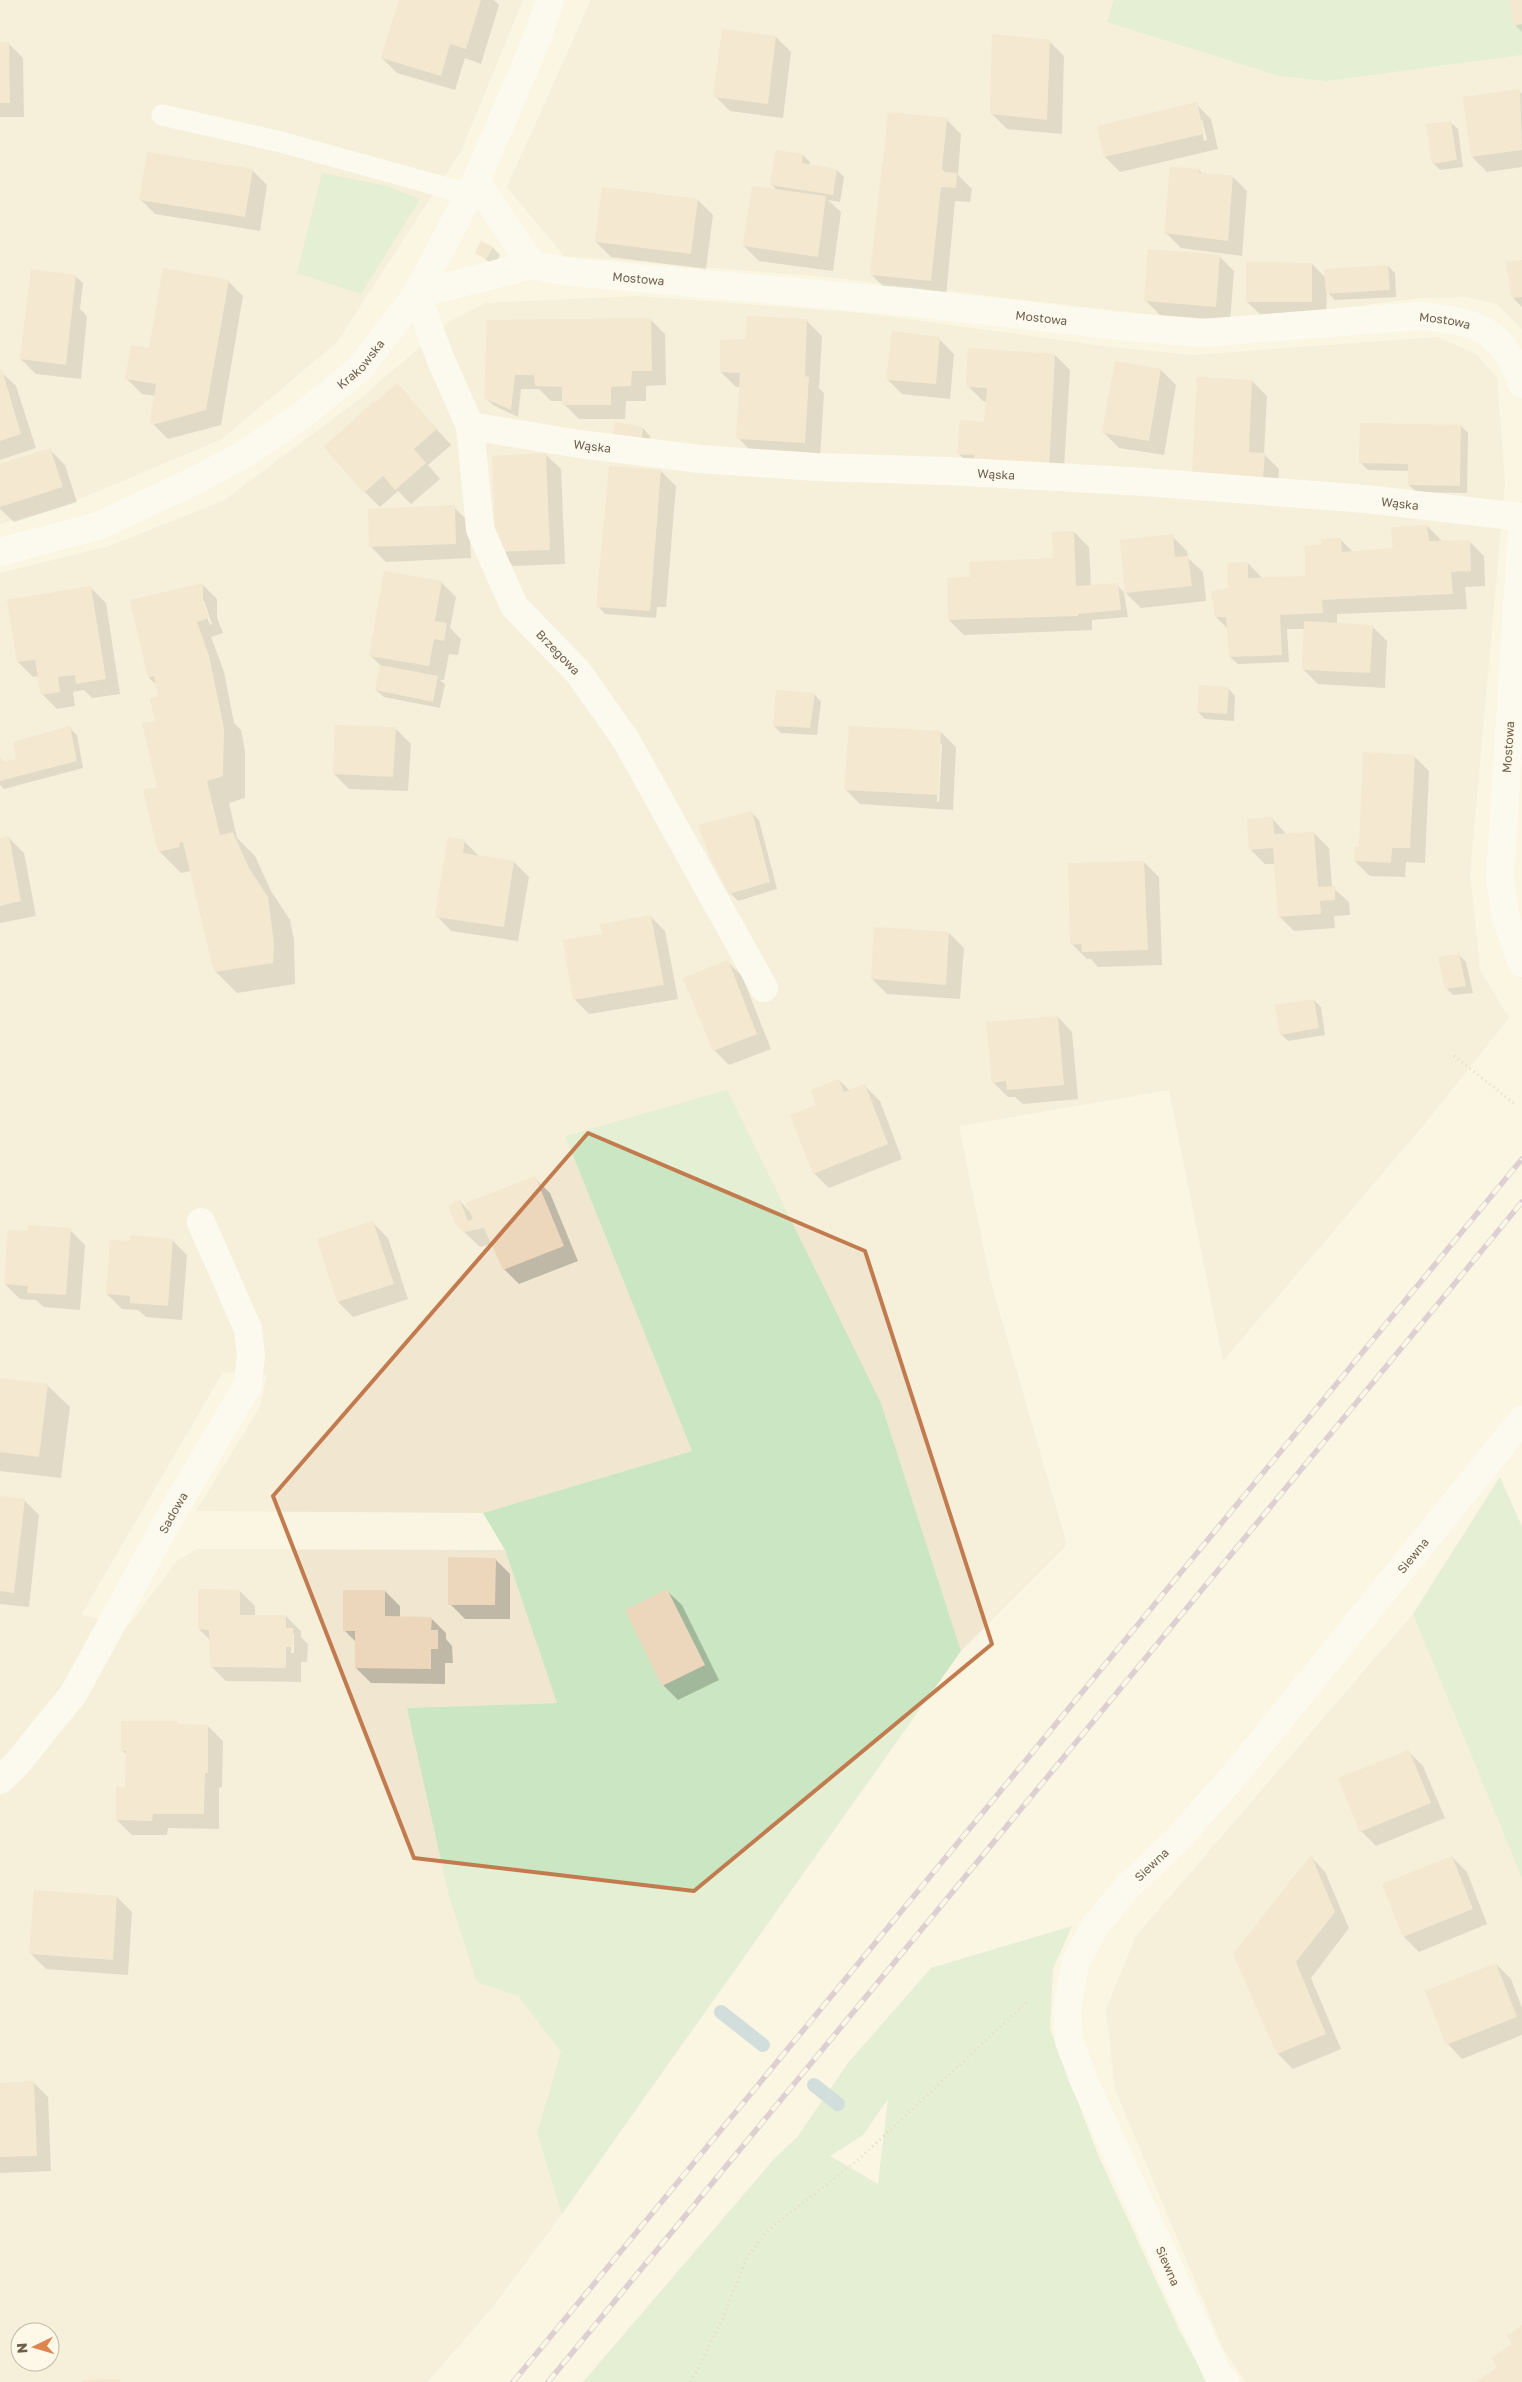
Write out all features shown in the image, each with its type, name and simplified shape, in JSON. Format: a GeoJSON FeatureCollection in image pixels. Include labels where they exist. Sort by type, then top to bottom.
{"type":"FeatureCollection","features":[{"type":"Feature","properties":{"kind":"street","name":"Krakowska"},"geometry":{"type":"LineString","coordinates":[[0,552],[98,526],[196,480],[243,455],[300,416],[360,368],[417,294],[472,188],[536,41],[550,0]]}},
{"type":"Feature","properties":{"kind":"street"},"geometry":{"type":"LineString","coordinates":[[472,188],[532,265]]}},
{"type":"Feature","properties":{"kind":"street","name":"Mostowa"},"geometry":{"type":"LineString","coordinates":[[417,294],[532,265],[570,272],[908,302],[1118,326],[1201,333],[1420,316],[1453,318],[1474,325],[1495,338],[1514,362],[1522,384]]}},
{"type":"Feature","properties":{"kind":"street","name":"Brzegowa"},"geometry":{"type":"LineString","coordinates":[[417,294],[440,358],[470,426],[480,529],[514,606],[578,672],[626,740],[764,988]]}},
{"type":"Feature","properties":{"kind":"street","name":"Wąska"},"geometry":{"type":"LineString","coordinates":[[470,426],[579,444],[700,458],[816,466],[1145,482],[1366,499],[1522,517]]}},
{"type":"Feature","properties":{"kind":"street","name":"Mostowa"},"geometry":{"type":"LineString","coordinates":[[1522,528],[1500,878],[1505,915],[1522,963]]}},
{"type":"Feature","properties":{"kind":"street","name":"Sadowa"},"geometry":{"type":"LineString","coordinates":[[0,1780],[15,1766],[74,1693],[172,1513],[248,1385],[251,1355],[248,1329],[201,1222]]}},
{"type":"Feature","properties":{"kind":"street","name":"Siewna"},"geometry":{"type":"LineString","coordinates":[[1225,2382],[1217,2373],[1084,2081],[1069,2041],[1068,2009],[1076,1961],[1095,1926],[1123,1892],[1177,1840],[1237,1772],[1522,1420]]}},
{"type":"Feature","properties":{"kind":"lane"},"geometry":{"type":"LineString","coordinates":[[162,115],[472,188]]}},
{"type":"Feature","properties":{"kind":"path"},"geometry":{"type":"LineString","coordinates":[[1454,1056],[1514,1104]]}},
{"type":"Feature","properties":{"kind":"path"},"geometry":{"type":"LineString","coordinates":[[691,2382],[722,2320],[747,2257],[768,2230],[858,2160],[1034,1996]]}},
{"type":"Feature","properties":{"kind":"highlighted area"},"geometry":{"type":"Polygon","coordinates":[[[588,1133],[865,1251],[992,1644],[694,1891],[414,1858],[273,1496],[588,1133]]]}},
{"type":"Feature","properties":{"kind":"shaded area"},"geometry":{"type":"Polygon","coordinates":[[[0,0],[523,0],[461,151],[337,342],[222,439],[63,506],[0,524],[0,0]]]}},
{"type":"Feature","properties":{"kind":"shaded area"},"geometry":{"type":"Polygon","coordinates":[[[591,0],[1114,0],[1108,22],[1279,76],[1327,81],[1522,55],[1522,329],[1497,304],[1467,297],[1421,298],[1246,320],[1163,316],[827,277],[564,256],[507,187],[591,0]]]}},
{"type":"Feature","properties":{"kind":"shaded area"},"geometry":{"type":"Polygon","coordinates":[[[638,296],[863,313],[1110,347],[1193,355],[1438,337],[1476,354],[1497,378],[1505,482],[1470,874],[1480,970],[1509,1018],[1427,1121],[1223,1361],[1169,1090],[959,1126],[990,1279],[1067,1545],[961,1651],[881,1403],[565,1136],[692,1451],[483,1513],[196,1511],[260,1407],[267,1375],[223,1372],[81,1615],[129,1625],[177,1561],[197,1549],[505,1550],[558,1703],[407,1708],[477,1981],[518,1996],[561,2052],[537,2133],[562,2214],[491,2309],[427,2382],[0,2382],[0,573],[110,546],[223,501],[361,398],[449,322],[486,303],[638,296]]]}},
{"type":"Feature","properties":{"kind":"shaded area"},"geometry":{"type":"Polygon","coordinates":[[[1413,1614],[1522,1878],[1522,2382],[1246,2382],[1224,2350],[1115,2089],[1106,2009],[1136,1936],[1413,1614]]]}},
{"type":"Feature","properties":{"kind":"green space"},"geometry":{"type":"Polygon","coordinates":[[[1114,0],[1522,0],[1522,55],[1327,81],[1279,76],[1107,22],[1114,0]]]}},
{"type":"Feature","properties":{"kind":"green space"},"geometry":{"type":"Polygon","coordinates":[[[322,173],[387,186],[420,199],[361,294],[297,273],[322,173]]]}},
{"type":"Feature","properties":{"kind":"green space"},"geometry":{"type":"Polygon","coordinates":[[[727,1090],[881,1403],[961,1651],[562,2214],[537,2133],[561,2052],[518,1996],[477,1982],[449,1896],[407,1708],[557,1703],[505,1550],[483,1513],[692,1451],[565,1136],[727,1090]]]}},
{"type":"Feature","properties":{"kind":"green space"},"geometry":{"type":"Polygon","coordinates":[[[1500,1477],[1522,1527],[1522,1878],[1413,1614],[1500,1477]]]}},
{"type":"Feature","properties":{"kind":"green space"},"geometry":{"type":"Polygon","coordinates":[[[1072,1926],[1053,1969],[1050,2029],[1098,2155],[1180,2332],[1208,2382],[583,2382],[774,2159],[798,2136],[848,2063],[931,1968],[1072,1926]],[[888,2099],[863,2135],[830,2156],[878,2184],[888,2099]]]}},
{"type":"Feature","properties":{"kind":"building"},"geometry":{"type":"Polygon","coordinates":[[[399,0],[481,0],[466,49],[450,44],[441,76],[381,58],[399,0]]]}},
{"type":"Feature","properties":{"kind":"building"},"geometry":{"type":"Polygon","coordinates":[[[1509,0],[1522,0],[1522,24],[1514,26],[1509,0]]]}},
{"type":"Feature","properties":{"kind":"building"},"geometry":{"type":"Polygon","coordinates":[[[722,29],[776,36],[768,104],[713,97],[722,29]]]}},
{"type":"Feature","properties":{"kind":"building"},"geometry":{"type":"Polygon","coordinates":[[[992,34],[1050,40],[1047,120],[990,114],[992,34]]]}},
{"type":"Feature","properties":{"kind":"building"},"geometry":{"type":"Polygon","coordinates":[[[0,42],[9,42],[10,103],[0,103],[0,42]]]}},
{"type":"Feature","properties":{"kind":"building"},"geometry":{"type":"Polygon","coordinates":[[[1520,89],[1522,150],[1471,157],[1463,97],[1520,89]]]}},
{"type":"Feature","properties":{"kind":"building"},"geometry":{"type":"Polygon","coordinates":[[[1197,102],[1204,134],[1104,157],[1097,126],[1197,102]]]}},
{"type":"Feature","properties":{"kind":"building"},"geometry":{"type":"Polygon","coordinates":[[[886,112],[950,118],[947,119],[942,169],[945,172],[957,173],[956,188],[941,187],[931,281],[870,275],[882,165],[880,163],[883,163],[888,114],[886,112]]]}},
{"type":"Feature","properties":{"kind":"building"},"geometry":{"type":"Polygon","coordinates":[[[1451,121],[1457,160],[1432,164],[1426,124],[1451,121]]]}},
{"type":"Feature","properties":{"kind":"building"},"geometry":{"type":"Polygon","coordinates":[[[776,150],[803,154],[802,163],[837,169],[833,195],[770,185],[776,150]]]}},
{"type":"Feature","properties":{"kind":"building"},"geometry":{"type":"Polygon","coordinates":[[[147,152],[253,169],[245,217],[139,200],[147,152]]]}},
{"type":"Feature","properties":{"kind":"building"},"geometry":{"type":"Polygon","coordinates":[[[1170,167],[1200,169],[1199,173],[1233,175],[1228,241],[1164,233],[1170,167]]]}},
{"type":"Feature","properties":{"kind":"building"},"geometry":{"type":"Polygon","coordinates":[[[752,186],[826,196],[818,257],[743,246],[752,186]]]}},
{"type":"Feature","properties":{"kind":"building"},"geometry":{"type":"Polygon","coordinates":[[[602,187],[698,199],[691,254],[595,242],[602,187]]]}},
{"type":"Feature","properties":{"kind":"building"},"geometry":{"type":"Polygon","coordinates":[[[481,241],[493,247],[486,259],[475,253],[481,241]]]}},
{"type":"Feature","properties":{"kind":"building"},"geometry":{"type":"Polygon","coordinates":[[[1148,249],[1220,255],[1216,307],[1144,301],[1148,249]]]}},
{"type":"Feature","properties":{"kind":"building"},"geometry":{"type":"Polygon","coordinates":[[[1522,260],[1522,297],[1512,298],[1506,262],[1522,260]]]}},
{"type":"Feature","properties":{"kind":"building"},"geometry":{"type":"Polygon","coordinates":[[[1246,262],[1312,263],[1312,302],[1246,302],[1246,262]]]}},
{"type":"Feature","properties":{"kind":"building"},"geometry":{"type":"Polygon","coordinates":[[[1388,265],[1390,290],[1326,294],[1324,269],[1388,265]]]}},
{"type":"Feature","properties":{"kind":"building"},"geometry":{"type":"Polygon","coordinates":[[[163,268],[229,280],[206,410],[152,425],[150,422],[156,384],[125,379],[131,345],[149,348],[163,268]]]}},
{"type":"Feature","properties":{"kind":"building"},"geometry":{"type":"Polygon","coordinates":[[[31,269],[76,275],[66,365],[20,359],[31,269]]]}},
{"type":"Feature","properties":{"kind":"building"},"geometry":{"type":"Polygon","coordinates":[[[747,316],[807,319],[805,376],[809,377],[805,443],[736,439],[740,373],[720,372],[720,340],[746,339],[747,316]]]}},
{"type":"Feature","properties":{"kind":"building"},"geometry":{"type":"Polygon","coordinates":[[[651,318],[652,371],[632,371],[631,386],[611,387],[611,405],[562,405],[562,387],[535,386],[534,375],[515,375],[511,410],[484,398],[487,320],[651,318]]]}},
{"type":"Feature","properties":{"kind":"building"},"geometry":{"type":"Polygon","coordinates":[[[892,331],[940,337],[936,384],[886,380],[892,331]]]}},
{"type":"Feature","properties":{"kind":"building"},"geometry":{"type":"Polygon","coordinates":[[[968,348],[1055,354],[1049,469],[974,464],[974,455],[957,454],[960,420],[984,422],[987,388],[966,387],[968,348]]]}},
{"type":"Feature","properties":{"kind":"building"},"geometry":{"type":"Polygon","coordinates":[[[1115,361],[1161,369],[1149,441],[1102,433],[1115,361]]]}},
{"type":"Feature","properties":{"kind":"building"},"geometry":{"type":"Polygon","coordinates":[[[0,370],[2,370],[21,434],[0,441],[0,370]]]}},
{"type":"Feature","properties":{"kind":"building"},"geometry":{"type":"Polygon","coordinates":[[[1197,377],[1252,380],[1249,452],[1265,453],[1263,479],[1192,475],[1197,377]]]}},
{"type":"Feature","properties":{"kind":"building"},"geometry":{"type":"Polygon","coordinates":[[[397,383],[437,429],[414,449],[426,463],[395,490],[383,476],[364,493],[324,447],[374,401],[375,403],[397,383]]]}},
{"type":"Feature","properties":{"kind":"building"},"geometry":{"type":"Polygon","coordinates":[[[615,422],[643,427],[641,444],[612,439],[615,422]]]}},
{"type":"Feature","properties":{"kind":"building"},"geometry":{"type":"Polygon","coordinates":[[[1360,423],[1461,425],[1460,486],[1408,485],[1408,464],[1359,463],[1360,423]]]}},
{"type":"Feature","properties":{"kind":"building"},"geometry":{"type":"Polygon","coordinates":[[[50,448],[63,487],[0,507],[0,464],[50,448]]]}},
{"type":"Feature","properties":{"kind":"building"},"geometry":{"type":"Polygon","coordinates":[[[546,453],[550,550],[496,552],[492,456],[546,453]]]}},
{"type":"Feature","properties":{"kind":"building"},"geometry":{"type":"Polygon","coordinates":[[[609,466],[661,470],[650,611],[596,607],[609,466]]]}},
{"type":"Feature","properties":{"kind":"building"},"geometry":{"type":"Polygon","coordinates":[[[455,505],[456,544],[369,547],[368,509],[455,505]]]}},
{"type":"Feature","properties":{"kind":"building"},"geometry":{"type":"Polygon","coordinates":[[[1427,525],[1429,541],[1470,540],[1471,571],[1451,572],[1453,594],[1322,600],[1323,613],[1280,615],[1282,655],[1229,657],[1226,617],[1215,617],[1211,591],[1228,588],[1227,563],[1248,562],[1248,578],[1305,576],[1305,546],[1321,545],[1321,539],[1341,538],[1342,552],[1393,548],[1391,527],[1427,525]]]}},
{"type":"Feature","properties":{"kind":"building"},"geometry":{"type":"Polygon","coordinates":[[[1074,531],[1076,586],[1118,583],[1121,610],[1078,614],[1078,616],[948,620],[947,578],[970,577],[969,562],[1053,558],[1052,532],[1074,531]]]}},
{"type":"Feature","properties":{"kind":"building"},"geometry":{"type":"Polygon","coordinates":[[[1173,534],[1175,557],[1188,556],[1192,586],[1125,593],[1120,540],[1173,534]]]}},
{"type":"Feature","properties":{"kind":"building"},"geometry":{"type":"Polygon","coordinates":[[[384,571],[442,581],[435,621],[447,623],[444,641],[434,639],[429,666],[369,656],[384,571]]]}},
{"type":"Feature","properties":{"kind":"building"},"geometry":{"type":"Polygon","coordinates":[[[203,583],[203,602],[209,618],[197,622],[209,656],[224,728],[223,776],[207,781],[220,835],[233,832],[249,868],[268,897],[274,943],[273,963],[214,972],[183,842],[179,843],[180,847],[158,852],[143,790],[157,787],[142,723],[155,721],[150,699],[158,696],[154,676],[148,678],[130,600],[203,583]]]}},
{"type":"Feature","properties":{"kind":"building"},"geometry":{"type":"Polygon","coordinates":[[[91,586],[106,679],[76,684],[75,675],[58,677],[60,692],[41,695],[35,660],[17,662],[7,600],[91,586]]]}},
{"type":"Feature","properties":{"kind":"building"},"geometry":{"type":"Polygon","coordinates":[[[1304,621],[1373,625],[1370,673],[1302,670],[1304,621]]]}},
{"type":"Feature","properties":{"kind":"building"},"geometry":{"type":"Polygon","coordinates":[[[380,665],[438,676],[433,702],[375,690],[380,665]]]}},
{"type":"Feature","properties":{"kind":"building"},"geometry":{"type":"Polygon","coordinates":[[[1199,685],[1229,687],[1227,714],[1197,712],[1199,685]]]}},
{"type":"Feature","properties":{"kind":"building"},"geometry":{"type":"Polygon","coordinates":[[[776,690],[815,693],[810,728],[773,726],[776,690]]]}},
{"type":"Feature","properties":{"kind":"building"},"geometry":{"type":"Polygon","coordinates":[[[335,725],[396,727],[393,777],[333,774],[335,725]]]}},
{"type":"Feature","properties":{"kind":"building"},"geometry":{"type":"Polygon","coordinates":[[[70,726],[77,761],[0,781],[0,757],[4,762],[16,759],[13,742],[70,726]]]}},
{"type":"Feature","properties":{"kind":"building"},"geometry":{"type":"Polygon","coordinates":[[[849,726],[941,731],[938,795],[844,790],[849,726]]]}},
{"type":"Feature","properties":{"kind":"building"},"geometry":{"type":"Polygon","coordinates":[[[1363,752],[1415,755],[1410,848],[1392,848],[1391,863],[1354,861],[1355,846],[1359,847],[1363,752]]]}},
{"type":"Feature","properties":{"kind":"building"},"geometry":{"type":"Polygon","coordinates":[[[752,811],[770,882],[729,894],[710,857],[698,825],[752,811]]]}},
{"type":"Feature","properties":{"kind":"building"},"geometry":{"type":"Polygon","coordinates":[[[1273,817],[1274,834],[1314,832],[1318,887],[1335,886],[1335,900],[1320,901],[1321,914],[1278,917],[1273,848],[1249,850],[1247,819],[1273,817]]]}},
{"type":"Feature","properties":{"kind":"building"},"geometry":{"type":"Polygon","coordinates":[[[9,836],[21,901],[0,906],[0,838],[9,836]]]}},
{"type":"Feature","properties":{"kind":"building"},"geometry":{"type":"Polygon","coordinates":[[[448,837],[465,840],[463,853],[514,861],[504,927],[435,917],[448,837]]]}},
{"type":"Feature","properties":{"kind":"building"},"geometry":{"type":"Polygon","coordinates":[[[1144,861],[1148,950],[1082,952],[1081,944],[1070,945],[1068,863],[1144,861]]]}},
{"type":"Feature","properties":{"kind":"building"},"geometry":{"type":"Polygon","coordinates":[[[651,915],[664,985],[573,1000],[563,940],[602,934],[600,924],[651,915]]]}},
{"type":"Feature","properties":{"kind":"building"},"geometry":{"type":"Polygon","coordinates":[[[874,927],[949,932],[946,985],[871,979],[874,927]]]}},
{"type":"Feature","properties":{"kind":"building"},"geometry":{"type":"Polygon","coordinates":[[[1459,954],[1466,986],[1445,989],[1438,957],[1459,954]]]}},
{"type":"Feature","properties":{"kind":"building"},"geometry":{"type":"Polygon","coordinates":[[[728,960],[757,1034],[713,1051],[683,978],[728,960]]]}},
{"type":"Feature","properties":{"kind":"building"},"geometry":{"type":"Polygon","coordinates":[[[1314,999],[1319,1028],[1280,1035],[1275,1005],[1314,999]]]}},
{"type":"Feature","properties":{"kind":"building"},"geometry":{"type":"Polygon","coordinates":[[[1058,1016],[1064,1085],[1007,1090],[1006,1081],[992,1083],[986,1022],[1058,1016]]]}},
{"type":"Feature","properties":{"kind":"building"},"geometry":{"type":"Polygon","coordinates":[[[839,1079],[844,1092],[865,1084],[888,1144],[813,1174],[790,1115],[816,1105],[811,1090],[839,1079]]]}},
{"type":"Feature","properties":{"kind":"building"},"geometry":{"type":"Polygon","coordinates":[[[535,1176],[564,1246],[503,1270],[484,1228],[464,1232],[456,1225],[448,1206],[459,1199],[468,1221],[473,1219],[466,1203],[535,1176]]]}},
{"type":"Feature","properties":{"kind":"building"},"geometry":{"type":"Polygon","coordinates":[[[373,1221],[394,1284],[337,1302],[317,1239],[373,1221]]]}},
{"type":"Feature","properties":{"kind":"building"},"geometry":{"type":"Polygon","coordinates":[[[28,1225],[71,1228],[66,1295],[27,1293],[28,1286],[4,1284],[8,1230],[28,1231],[28,1225]]]}},
{"type":"Feature","properties":{"kind":"building"},"geometry":{"type":"Polygon","coordinates":[[[130,1235],[173,1239],[168,1306],[130,1303],[130,1296],[106,1294],[110,1240],[130,1241],[130,1235]]]}},
{"type":"Feature","properties":{"kind":"building"},"geometry":{"type":"Polygon","coordinates":[[[0,1378],[48,1384],[39,1457],[0,1452],[0,1378]]]}},
{"type":"Feature","properties":{"kind":"building"},"geometry":{"type":"Polygon","coordinates":[[[0,1496],[25,1499],[14,1593],[0,1591],[0,1496]]]}},
{"type":"Feature","properties":{"kind":"building"},"geometry":{"type":"Polygon","coordinates":[[[448,1557],[496,1558],[495,1605],[448,1605],[448,1557]]]}},
{"type":"Feature","properties":{"kind":"building"},"geometry":{"type":"Polygon","coordinates":[[[198,1589],[240,1590],[240,1615],[286,1615],[286,1628],[293,1628],[293,1647],[286,1647],[286,1668],[210,1667],[209,1630],[198,1629],[198,1589]]]}},
{"type":"Feature","properties":{"kind":"building"},"geometry":{"type":"Polygon","coordinates":[[[667,1589],[705,1665],[662,1686],[625,1610],[667,1589]]]}},
{"type":"Feature","properties":{"kind":"building"},"geometry":{"type":"Polygon","coordinates":[[[343,1590],[385,1590],[385,1616],[432,1617],[431,1630],[438,1630],[438,1649],[431,1649],[431,1669],[355,1668],[355,1631],[343,1631],[343,1590]]]}},
{"type":"Feature","properties":{"kind":"building"},"geometry":{"type":"Polygon","coordinates":[[[121,1721],[178,1721],[178,1724],[208,1725],[208,1773],[205,1773],[204,1814],[153,1814],[152,1821],[116,1820],[116,1787],[125,1787],[126,1751],[121,1751],[121,1721]]]}},
{"type":"Feature","properties":{"kind":"building"},"geometry":{"type":"Polygon","coordinates":[[[1409,1750],[1431,1803],[1360,1832],[1338,1778],[1409,1750]]]}},
{"type":"Feature","properties":{"kind":"building"},"geometry":{"type":"Polygon","coordinates":[[[1311,1855],[1335,1912],[1296,1962],[1326,2034],[1277,2054],[1233,1954],[1311,1855]]]}},
{"type":"Feature","properties":{"kind":"building"},"geometry":{"type":"Polygon","coordinates":[[[1452,1856],[1473,1909],[1403,1937],[1382,1884],[1452,1856]]]}},
{"type":"Feature","properties":{"kind":"building"},"geometry":{"type":"Polygon","coordinates":[[[34,1890],[117,1896],[113,1960],[29,1954],[34,1890]]]}},
{"type":"Feature","properties":{"kind":"building"},"geometry":{"type":"Polygon","coordinates":[[[1496,1963],[1517,2017],[1446,2045],[1425,1991],[1496,1963]]]}},
{"type":"Feature","properties":{"kind":"building"},"geometry":{"type":"Polygon","coordinates":[[[34,2081],[37,2156],[0,2157],[0,2083],[34,2081]]]}},
{"type":"Feature","properties":{"kind":"building"},"geometry":{"type":"Polygon","coordinates":[[[1522,2325],[1522,2382],[1476,2382],[1497,2367],[1491,2358],[1512,2344],[1507,2336],[1522,2325]]]}},
{"type":"Feature","properties":{"kind":"building"},"geometry":{"type":"Polygon","coordinates":[[[120,2379],[120,2382],[83,2382],[83,2380],[120,2379]]]}},
{"type":"Feature","properties":{"kind":"waterway"},"geometry":{"type":"LineString","coordinates":[[721,2012],[763,2045]]}},
{"type":"Feature","properties":{"kind":"waterway"},"geometry":{"type":"LineString","coordinates":[[814,2085],[838,2104]]}},
{"type":"Feature","properties":{"kind":"railway"},"geometry":{"type":"LineString","coordinates":[[513,2382],[1522,1159]]}},
{"type":"Feature","properties":{"kind":"railway"},"geometry":{"type":"LineString","coordinates":[[548,2382],[1522,1202]]}}]}
